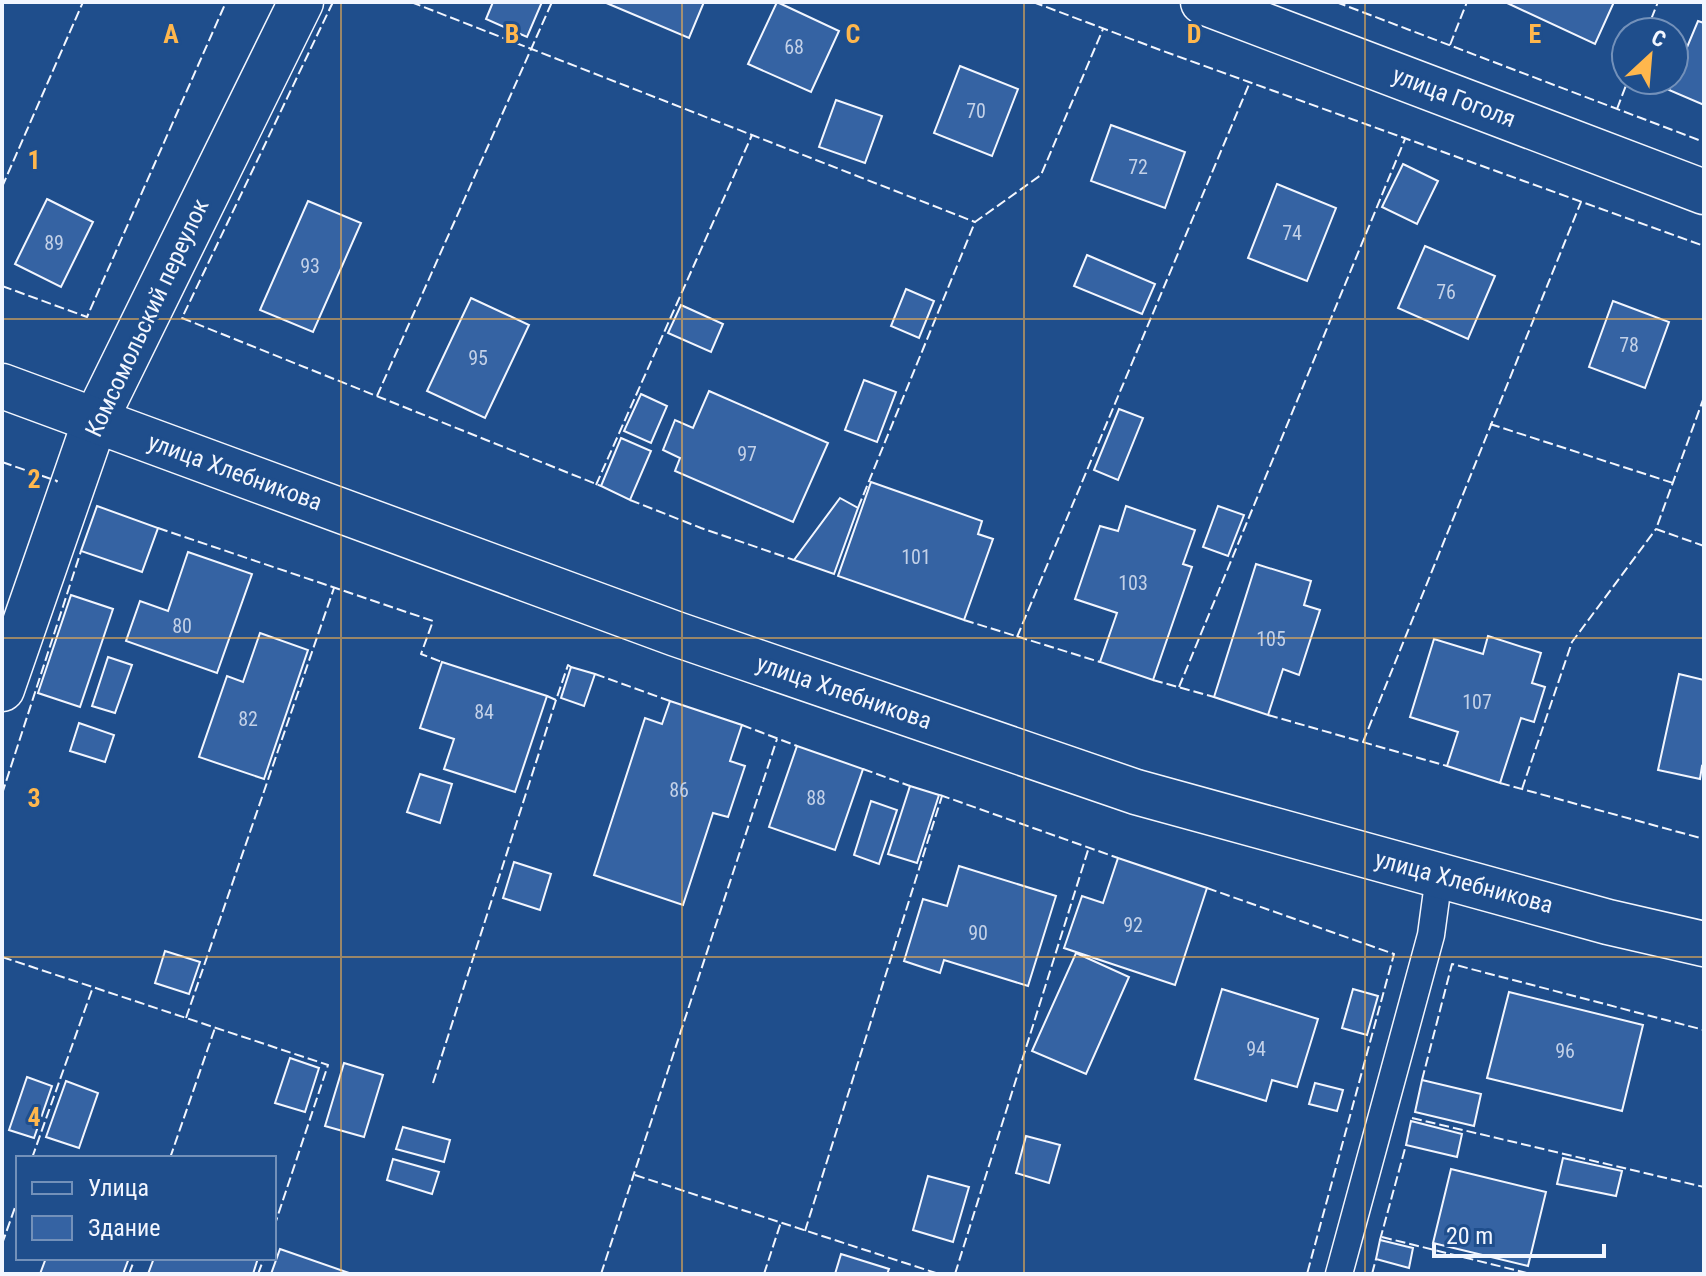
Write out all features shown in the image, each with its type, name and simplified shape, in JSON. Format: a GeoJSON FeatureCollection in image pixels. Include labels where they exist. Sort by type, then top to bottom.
{"type":"FeatureCollection","features":[{"type":"Feature","properties":{"kind":"street","name":"Комсомольский переулок"},"geometry":{"type":"LineString","coordinates":[[2,689],[95,421],[301,2]]}},
{"type":"Feature","properties":{"kind":"street","name":"улица Гоголя"},"geometry":{"type":"LineString","coordinates":[[1203,2],[1704,192]]}},
{"type":"Feature","properties":{"kind":"street","name":"улица Хлебникова"},"geometry":{"type":"LineString","coordinates":[[2,386],[676,634],[1136,792],[1608,922],[1704,944]]}},
{"type":"Feature","properties":{"kind":"lane"},"geometry":{"type":"LineString","coordinates":[[1339,1274],[1431,935],[1439,876]]}},
{"type":"Feature","properties":{"kind":"building"},"geometry":{"type":"Polygon","coordinates":[[[493,2],[542,2],[527,37],[486,19],[493,2]]]}},
{"type":"Feature","properties":{"kind":"building"},"geometry":{"type":"Polygon","coordinates":[[[604,2],[704,2],[689,38],[604,2]]]}},
{"type":"Feature","properties":{"kind":"building"},"geometry":{"type":"Polygon","coordinates":[[[777,2],[839,31],[811,92],[748,64],[777,2]]]}},
{"type":"Feature","properties":{"kind":"building"},"geometry":{"type":"Polygon","coordinates":[[[1505,2],[1614,2],[1595,44],[1505,2]]]}},
{"type":"Feature","properties":{"kind":"building"},"geometry":{"type":"Polygon","coordinates":[[[1698,21],[1704,23],[1704,105],[1683,96],[1690,96],[1690,40],[1698,21]]]}},
{"type":"Feature","properties":{"kind":"building"},"geometry":{"type":"Polygon","coordinates":[[[960,66],[1018,89],[992,156],[934,133],[960,66]]]}},
{"type":"Feature","properties":{"kind":"building"},"geometry":{"type":"Polygon","coordinates":[[[836,100],[882,116],[865,163],[819,147],[836,100]]]}},
{"type":"Feature","properties":{"kind":"building"},"geometry":{"type":"Polygon","coordinates":[[[1111,125],[1185,152],[1165,208],[1091,181],[1111,125]]]}},
{"type":"Feature","properties":{"kind":"building"},"geometry":{"type":"Polygon","coordinates":[[[1403,164],[1438,181],[1417,224],[1382,207],[1403,164]]]}},
{"type":"Feature","properties":{"kind":"building"},"geometry":{"type":"Polygon","coordinates":[[[1277,184],[1336,208],[1307,281],[1248,258],[1277,184]]]}},
{"type":"Feature","properties":{"kind":"building"},"geometry":{"type":"Polygon","coordinates":[[[47,199],[93,222],[61,287],[15,264],[47,199]]]}},
{"type":"Feature","properties":{"kind":"building"},"geometry":{"type":"Polygon","coordinates":[[[308,201],[361,223],[313,332],[260,310],[308,201]]]}},
{"type":"Feature","properties":{"kind":"building"},"geometry":{"type":"Polygon","coordinates":[[[1425,246],[1495,276],[1468,339],[1398,308],[1425,246]]]}},
{"type":"Feature","properties":{"kind":"building"},"geometry":{"type":"Polygon","coordinates":[[[1087,255],[1155,284],[1142,314],[1074,286],[1087,255]]]}},
{"type":"Feature","properties":{"kind":"building"},"geometry":{"type":"Polygon","coordinates":[[[906,289],[934,301],[919,338],[891,326],[906,289]]]}},
{"type":"Feature","properties":{"kind":"building"},"geometry":{"type":"Polygon","coordinates":[[[471,298],[529,325],[485,418],[427,391],[471,298]]]}},
{"type":"Feature","properties":{"kind":"building"},"geometry":{"type":"Polygon","coordinates":[[[1613,301],[1669,322],[1645,388],[1589,367],[1613,301]]]}},
{"type":"Feature","properties":{"kind":"building"},"geometry":{"type":"Polygon","coordinates":[[[681,305],[723,324],[711,352],[668,333],[681,305]]]}},
{"type":"Feature","properties":{"kind":"building"},"geometry":{"type":"Polygon","coordinates":[[[864,380],[896,392],[877,442],[845,430],[864,380]]]}},
{"type":"Feature","properties":{"kind":"building"},"geometry":{"type":"Polygon","coordinates":[[[709,391],[828,443],[793,522],[675,471],[680,458],[663,450],[675,420],[693,428],[709,391]]]}},
{"type":"Feature","properties":{"kind":"building"},"geometry":{"type":"Polygon","coordinates":[[[641,394],[667,406],[651,443],[624,431],[641,394]]]}},
{"type":"Feature","properties":{"kind":"building"},"geometry":{"type":"Polygon","coordinates":[[[1119,409],[1143,418],[1118,480],[1094,470],[1119,409]]]}},
{"type":"Feature","properties":{"kind":"building"},"geometry":{"type":"Polygon","coordinates":[[[621,438],[651,451],[630,500],[601,486],[621,438]]]}},
{"type":"Feature","properties":{"kind":"building"},"geometry":{"type":"Polygon","coordinates":[[[871,482],[982,521],[978,534],[993,539],[964,620],[838,576],[871,482]]]}},
{"type":"Feature","properties":{"kind":"building"},"geometry":{"type":"Polygon","coordinates":[[[840,498],[858,508],[834,574],[794,560],[840,498]]]}},
{"type":"Feature","properties":{"kind":"building"},"geometry":{"type":"Polygon","coordinates":[[[97,506],[158,528],[142,572],[81,551],[97,506]]]}},
{"type":"Feature","properties":{"kind":"building"},"geometry":{"type":"Polygon","coordinates":[[[1126,506],[1195,530],[1183,564],[1192,567],[1153,680],[1100,662],[1117,613],[1075,599],[1100,526],[1118,531],[1126,506]]]}},
{"type":"Feature","properties":{"kind":"building"},"geometry":{"type":"Polygon","coordinates":[[[1218,506],[1244,515],[1228,556],[1203,547],[1218,506]]]}},
{"type":"Feature","properties":{"kind":"building"},"geometry":{"type":"Polygon","coordinates":[[[188,552],[252,574],[217,673],[126,641],[140,601],[168,611],[188,552]]]}},
{"type":"Feature","properties":{"kind":"building"},"geometry":{"type":"Polygon","coordinates":[[[1256,564],[1311,581],[1304,605],[1320,610],[1299,675],[1283,669],[1268,715],[1214,697],[1256,564]]]}},
{"type":"Feature","properties":{"kind":"building"},"geometry":{"type":"Polygon","coordinates":[[[71,595],[113,609],[80,707],[38,693],[71,595]]]}},
{"type":"Feature","properties":{"kind":"building"},"geometry":{"type":"Polygon","coordinates":[[[260,633],[308,650],[264,779],[199,757],[227,676],[243,682],[260,633]]]}},
{"type":"Feature","properties":{"kind":"building"},"geometry":{"type":"Polygon","coordinates":[[[1488,636],[1541,653],[1532,683],[1545,687],[1534,722],[1521,718],[1500,783],[1447,766],[1458,732],[1410,717],[1434,639],[1483,654],[1488,636]]]}},
{"type":"Feature","properties":{"kind":"building"},"geometry":{"type":"Polygon","coordinates":[[[108,657],[132,665],[115,713],[92,706],[108,657]]]}},
{"type":"Feature","properties":{"kind":"building"},"geometry":{"type":"Polygon","coordinates":[[[442,662],[547,696],[515,792],[444,769],[454,739],[420,728],[442,662]]]}},
{"type":"Feature","properties":{"kind":"building"},"geometry":{"type":"Polygon","coordinates":[[[571,667],[595,674],[584,706],[561,698],[571,667]]]}},
{"type":"Feature","properties":{"kind":"building"},"geometry":{"type":"Polygon","coordinates":[[[1679,674],[1704,680],[1704,767],[1700,779],[1658,770],[1679,674]]]}},
{"type":"Feature","properties":{"kind":"building"},"geometry":{"type":"Polygon","coordinates":[[[670,701],[742,725],[730,761],[745,766],[728,817],[713,813],[683,905],[594,875],[645,718],[662,724],[670,701]]]}},
{"type":"Feature","properties":{"kind":"building"},"geometry":{"type":"Polygon","coordinates":[[[79,723],[114,735],[105,762],[70,751],[79,723]]]}},
{"type":"Feature","properties":{"kind":"building"},"geometry":{"type":"Polygon","coordinates":[[[797,746],[863,769],[835,850],[769,827],[797,746]]]}},
{"type":"Feature","properties":{"kind":"building"},"geometry":{"type":"Polygon","coordinates":[[[420,774],[452,784],[440,823],[407,812],[420,774]]]}},
{"type":"Feature","properties":{"kind":"building"},"geometry":{"type":"Polygon","coordinates":[[[910,786],[939,795],[917,863],[888,854],[910,786]]]}},
{"type":"Feature","properties":{"kind":"building"},"geometry":{"type":"Polygon","coordinates":[[[871,801],[897,810],[879,864],[854,855],[871,801]]]}},
{"type":"Feature","properties":{"kind":"building"},"geometry":{"type":"Polygon","coordinates":[[[1118,858],[1207,888],[1175,985],[1064,948],[1082,896],[1103,903],[1118,858]]]}},
{"type":"Feature","properties":{"kind":"building"},"geometry":{"type":"Polygon","coordinates":[[[514,862],[551,874],[540,910],[503,898],[514,862]]]}},
{"type":"Feature","properties":{"kind":"building"},"geometry":{"type":"Polygon","coordinates":[[[959,866],[1056,896],[1028,986],[944,960],[940,973],[904,961],[923,899],[947,906],[959,866]]]}},
{"type":"Feature","properties":{"kind":"building"},"geometry":{"type":"Polygon","coordinates":[[[165,951],[200,962],[189,994],[155,983],[165,951]]]}},
{"type":"Feature","properties":{"kind":"building"},"geometry":{"type":"Polygon","coordinates":[[[1076,953],[1129,977],[1086,1074],[1032,1051],[1076,953]]]}},
{"type":"Feature","properties":{"kind":"building"},"geometry":{"type":"Polygon","coordinates":[[[1222,989],[1318,1019],[1297,1087],[1272,1080],[1266,1101],[1195,1079],[1222,989]]]}},
{"type":"Feature","properties":{"kind":"building"},"geometry":{"type":"Polygon","coordinates":[[[1353,989],[1378,996],[1367,1035],[1342,1028],[1353,989]]]}},
{"type":"Feature","properties":{"kind":"building"},"geometry":{"type":"Polygon","coordinates":[[[1509,992],[1643,1025],[1622,1111],[1487,1078],[1509,992]]]}},
{"type":"Feature","properties":{"kind":"building"},"geometry":{"type":"Polygon","coordinates":[[[290,1058],[319,1068],[305,1112],[275,1103],[290,1058]]]}},
{"type":"Feature","properties":{"kind":"building"},"geometry":{"type":"Polygon","coordinates":[[[344,1063],[383,1075],[364,1137],[325,1126],[344,1063]]]}},
{"type":"Feature","properties":{"kind":"building"},"geometry":{"type":"Polygon","coordinates":[[[27,1077],[52,1086],[34,1138],[9,1130],[27,1077]]]}},
{"type":"Feature","properties":{"kind":"building"},"geometry":{"type":"Polygon","coordinates":[[[1422,1080],[1481,1094],[1474,1126],[1415,1112],[1422,1080]]]}},
{"type":"Feature","properties":{"kind":"building"},"geometry":{"type":"Polygon","coordinates":[[[66,1081],[98,1093],[79,1148],[46,1137],[66,1081]]]}},
{"type":"Feature","properties":{"kind":"building"},"geometry":{"type":"Polygon","coordinates":[[[1315,1083],[1343,1090],[1337,1111],[1309,1104],[1315,1083]]]}},
{"type":"Feature","properties":{"kind":"building"},"geometry":{"type":"Polygon","coordinates":[[[1411,1121],[1462,1134],[1457,1157],[1406,1145],[1411,1121]]]}},
{"type":"Feature","properties":{"kind":"building"},"geometry":{"type":"Polygon","coordinates":[[[403,1127],[450,1140],[444,1162],[396,1149],[403,1127]]]}},
{"type":"Feature","properties":{"kind":"building"},"geometry":{"type":"Polygon","coordinates":[[[1026,1136],[1060,1145],[1049,1183],[1016,1173],[1026,1136]]]}},
{"type":"Feature","properties":{"kind":"building"},"geometry":{"type":"Polygon","coordinates":[[[1563,1158],[1622,1171],[1616,1196],[1557,1184],[1563,1158]]]}},
{"type":"Feature","properties":{"kind":"building"},"geometry":{"type":"Polygon","coordinates":[[[393,1159],[439,1172],[432,1194],[387,1180],[393,1159]]]}},
{"type":"Feature","properties":{"kind":"building"},"geometry":{"type":"Polygon","coordinates":[[[1451,1169],[1546,1192],[1528,1266],[1433,1243],[1451,1169]]]}},
{"type":"Feature","properties":{"kind":"building"},"geometry":{"type":"Polygon","coordinates":[[[928,1176],[969,1187],[953,1242],[913,1230],[928,1176]]]}},
{"type":"Feature","properties":{"kind":"building"},"geometry":{"type":"Polygon","coordinates":[[[1380,1240],[1413,1248],[1409,1268],[1376,1259],[1380,1240]]]}},
{"type":"Feature","properties":{"kind":"building"},"geometry":{"type":"Polygon","coordinates":[[[280,1249],[352,1274],[271,1274],[280,1249]]]}},
{"type":"Feature","properties":{"kind":"building"},"geometry":{"type":"Polygon","coordinates":[[[841,1254],[889,1269],[887,1274],[835,1274],[841,1254]]]}},
{"type":"Feature","properties":{"kind":"building"},"geometry":{"type":"Polygon","coordinates":[[[45,1260],[128,1260],[123,1274],[40,1274],[45,1260]]]}},
{"type":"Feature","properties":{"kind":"building"},"geometry":{"type":"Polygon","coordinates":[[[153,1260],[257,1260],[253,1274],[148,1274],[153,1260]]]}},
{"type":"Feature","properties":{"kind":"fence"},"geometry":{"type":"LineString","coordinates":[[2,187],[83,2]]}},
{"type":"Feature","properties":{"kind":"fence"},"geometry":{"type":"LineString","coordinates":[[2,286],[87,317],[226,2]]}},
{"type":"Feature","properties":{"kind":"fence"},"geometry":{"type":"LineString","coordinates":[[333,2],[182,318],[601,486]]}},
{"type":"Feature","properties":{"kind":"fence"},"geometry":{"type":"LineString","coordinates":[[411,2],[975,222]]}},
{"type":"Feature","properties":{"kind":"fence"},"geometry":{"type":"LineString","coordinates":[[377,396],[552,2]]}},
{"type":"Feature","properties":{"kind":"fence"},"geometry":{"type":"LineString","coordinates":[[1033,2],[1704,246]]}},
{"type":"Feature","properties":{"kind":"fence"},"geometry":{"type":"LineString","coordinates":[[1336,2],[1704,142]]}},
{"type":"Feature","properties":{"kind":"fence"},"geometry":{"type":"LineString","coordinates":[[1450,45],[1467,2]]}},
{"type":"Feature","properties":{"kind":"fence"},"geometry":{"type":"LineString","coordinates":[[1652,16],[1658,2]]}},
{"type":"Feature","properties":{"kind":"fence"},"geometry":{"type":"LineString","coordinates":[[858,508],[975,222],[1041,175],[1103,29]]}},
{"type":"Feature","properties":{"kind":"fence"},"geometry":{"type":"LineString","coordinates":[[1017,637],[1250,82]]}},
{"type":"Feature","properties":{"kind":"fence"},"geometry":{"type":"LineString","coordinates":[[1617,109],[1622,96]]}},
{"type":"Feature","properties":{"kind":"fence"},"geometry":{"type":"LineString","coordinates":[[596,485],[752,135]]}},
{"type":"Feature","properties":{"kind":"fence"},"geometry":{"type":"LineString","coordinates":[[1179,687],[1405,139]]}},
{"type":"Feature","properties":{"kind":"fence"},"geometry":{"type":"LineString","coordinates":[[1363,742],[1581,202]]}},
{"type":"Feature","properties":{"kind":"fence"},"geometry":{"type":"LineString","coordinates":[[1704,397],[1656,529],[1704,546]]}},
{"type":"Feature","properties":{"kind":"fence"},"geometry":{"type":"LineString","coordinates":[[1490,424],[1673,483]]}},
{"type":"Feature","properties":{"kind":"fence"},"geometry":{"type":"LineString","coordinates":[[2,462],[56,482]]}},
{"type":"Feature","properties":{"kind":"fence"},"geometry":{"type":"LineString","coordinates":[[630,500],[794,560]]}},
{"type":"Feature","properties":{"kind":"fence"},"geometry":{"type":"LineString","coordinates":[[158,528],[433,621],[421,654],[442,662]]}},
{"type":"Feature","properties":{"kind":"fence"},"geometry":{"type":"LineString","coordinates":[[1522,789],[1572,642],[1656,529]]}},
{"type":"Feature","properties":{"kind":"fence"},"geometry":{"type":"LineString","coordinates":[[2,794],[81,551]]}},
{"type":"Feature","properties":{"kind":"fence"},"geometry":{"type":"LineString","coordinates":[[186,1018],[334,588]]}},
{"type":"Feature","properties":{"kind":"fence"},"geometry":{"type":"LineString","coordinates":[[964,620],[1100,662]]}},
{"type":"Feature","properties":{"kind":"fence"},"geometry":{"type":"LineString","coordinates":[[547,696],[556,700],[568,665],[571,667]]}},
{"type":"Feature","properties":{"kind":"fence"},"geometry":{"type":"LineString","coordinates":[[595,674],[670,701]]}},
{"type":"Feature","properties":{"kind":"fence"},"geometry":{"type":"LineString","coordinates":[[1153,680],[1214,697]]}},
{"type":"Feature","properties":{"kind":"fence"},"geometry":{"type":"LineString","coordinates":[[433,1083],[556,700]]}},
{"type":"Feature","properties":{"kind":"fence"},"geometry":{"type":"LineString","coordinates":[[1268,715],[1447,766]]}},
{"type":"Feature","properties":{"kind":"fence"},"geometry":{"type":"LineString","coordinates":[[742,725],[797,746]]}},
{"type":"Feature","properties":{"kind":"fence"},"geometry":{"type":"LineString","coordinates":[[601,1274],[777,739]]}},
{"type":"Feature","properties":{"kind":"fence"},"geometry":{"type":"LineString","coordinates":[[863,769],[910,786]]}},
{"type":"Feature","properties":{"kind":"fence"},"geometry":{"type":"LineString","coordinates":[[1500,783],[1704,839]]}},
{"type":"Feature","properties":{"kind":"fence"},"geometry":{"type":"LineString","coordinates":[[940,795],[1118,858]]}},
{"type":"Feature","properties":{"kind":"fence"},"geometry":{"type":"LineString","coordinates":[[805,1231],[942,796]]}},
{"type":"Feature","properties":{"kind":"fence"},"geometry":{"type":"LineString","coordinates":[[955,1274],[1089,847]]}},
{"type":"Feature","properties":{"kind":"fence"},"geometry":{"type":"LineString","coordinates":[[1207,888],[1394,954],[1307,1274]]}},
{"type":"Feature","properties":{"kind":"fence"},"geometry":{"type":"LineString","coordinates":[[2,957],[328,1065],[276,1221]]}},
{"type":"Feature","properties":{"kind":"fence"},"geometry":{"type":"LineString","coordinates":[[1422,1080],[1452,964],[1704,1030]]}},
{"type":"Feature","properties":{"kind":"fence"},"geometry":{"type":"LineString","coordinates":[[33,1156],[93,987]]}},
{"type":"Feature","properties":{"kind":"fence"},"geometry":{"type":"LineString","coordinates":[[171,1156],[215,1028]]}},
{"type":"Feature","properties":{"kind":"fence"},"geometry":{"type":"LineString","coordinates":[[1412,1118],[1704,1187]]}},
{"type":"Feature","properties":{"kind":"fence"},"geometry":{"type":"LineString","coordinates":[[1380,1240],[1406,1145]]}},
{"type":"Feature","properties":{"kind":"fence"},"geometry":{"type":"LineString","coordinates":[[635,1175],[939,1274]]}},
{"type":"Feature","properties":{"kind":"fence"},"geometry":{"type":"LineString","coordinates":[[2,1244],[16,1205]]}},
{"type":"Feature","properties":{"kind":"fence"},"geometry":{"type":"LineString","coordinates":[[764,1274],[781,1222]]}},
{"type":"Feature","properties":{"kind":"fence"},"geometry":{"type":"LineString","coordinates":[[1382,1237],[1531,1274]]}},
{"type":"Feature","properties":{"kind":"fence"},"geometry":{"type":"LineString","coordinates":[[1372,1274],[1376,1259]]}},
{"type":"Feature","properties":{"kind":"fence"},"geometry":{"type":"LineString","coordinates":[[129,1274],[134,1260]]}},
{"type":"Feature","properties":{"kind":"fence"},"geometry":{"type":"LineString","coordinates":[[258,1274],[263,1260]]}}]}
